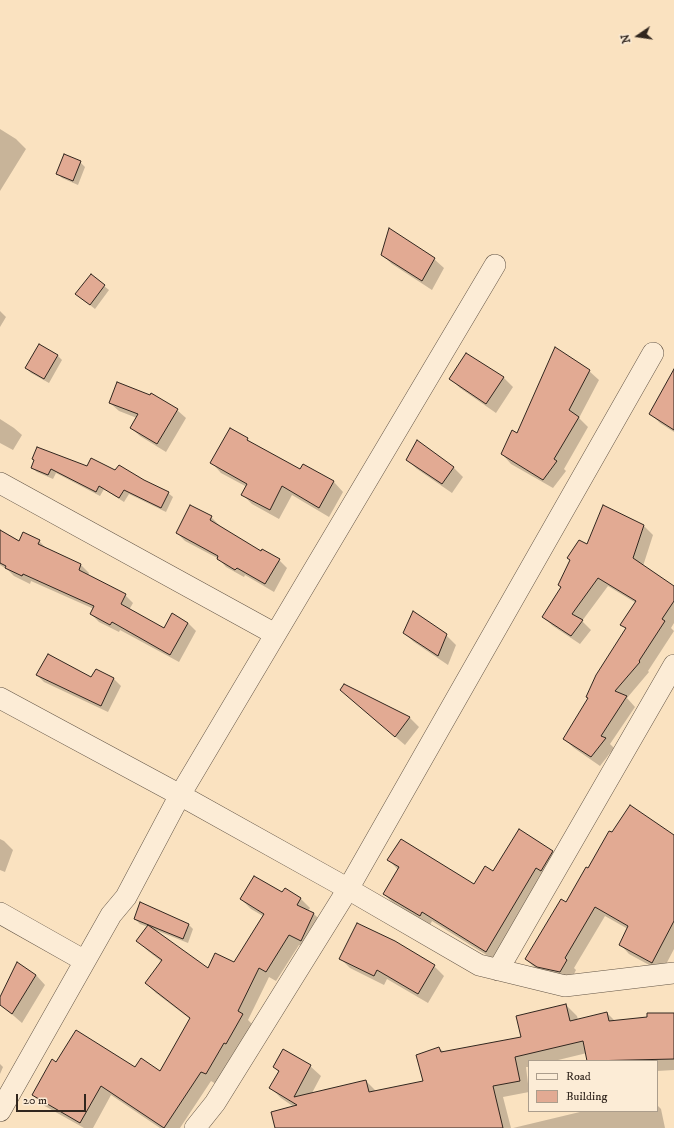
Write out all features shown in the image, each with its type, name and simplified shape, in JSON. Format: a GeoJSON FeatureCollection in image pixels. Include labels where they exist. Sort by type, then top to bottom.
{"type":"FeatureCollection","features":[{"type":"Feature","properties":{"kind":"street"},"geometry":{"type":"LineString","coordinates":[[0,1111],[85,960],[111,916],[126,897],[180,795],[495,265]]}},
{"type":"Feature","properties":{"kind":"street"},"geometry":{"type":"LineString","coordinates":[[195,1128],[214,1103],[348,889],[653,353]]}},
{"type":"Feature","properties":{"kind":"street"},"geometry":{"type":"LineString","coordinates":[[0,483],[275,634]]}},
{"type":"Feature","properties":{"kind":"street"},"geometry":{"type":"LineString","coordinates":[[498,970],[674,665]]}},
{"type":"Feature","properties":{"kind":"street"},"geometry":{"type":"LineString","coordinates":[[0,698],[180,795],[348,889],[479,966],[565,986],[674,973]]}},
{"type":"Feature","properties":{"kind":"street"},"geometry":{"type":"LineString","coordinates":[[0,913],[85,960]]}},
{"type":"Feature","properties":{"kind":"building"},"geometry":{"type":"Polygon","coordinates":[[[64,154],[81,161],[73,181],[56,174],[64,154]]]}},
{"type":"Feature","properties":{"kind":"building"},"geometry":{"type":"Polygon","coordinates":[[[389,228],[435,258],[422,281],[381,255],[389,228]]]}},
{"type":"Feature","properties":{"kind":"building"},"geometry":{"type":"Polygon","coordinates":[[[91,274],[105,285],[90,305],[75,294],[91,274]]]}},
{"type":"Feature","properties":{"kind":"building"},"geometry":{"type":"Polygon","coordinates":[[[39,344],[58,355],[44,379],[25,368],[39,344]]]}},
{"type":"Feature","properties":{"kind":"building"},"geometry":{"type":"Polygon","coordinates":[[[555,347],[590,370],[569,410],[579,417],[554,459],[557,461],[543,480],[501,454],[512,430],[517,433],[555,347]]]}},
{"type":"Feature","properties":{"kind":"building"},"geometry":{"type":"Polygon","coordinates":[[[466,353],[504,377],[486,404],[449,379],[466,353]]]}},
{"type":"Feature","properties":{"kind":"building"},"geometry":{"type":"Polygon","coordinates":[[[674,369],[674,430],[649,414],[674,369]]]}},
{"type":"Feature","properties":{"kind":"building"},"geometry":{"type":"Polygon","coordinates":[[[117,382],[150,395],[151,393],[178,409],[157,444],[130,428],[138,414],[109,403],[117,382]]]}},
{"type":"Feature","properties":{"kind":"building"},"geometry":{"type":"Polygon","coordinates":[[[230,428],[248,438],[247,440],[300,469],[303,464],[334,481],[319,508],[282,486],[270,510],[241,495],[247,484],[210,463],[230,428]]]}},
{"type":"Feature","properties":{"kind":"building"},"geometry":{"type":"Polygon","coordinates":[[[417,440],[454,467],[442,484],[406,460],[417,440]]]}},
{"type":"Feature","properties":{"kind":"building"},"geometry":{"type":"Polygon","coordinates":[[[37,447],[87,466],[91,458],[115,470],[119,465],[144,480],[169,492],[161,508],[124,490],[119,498],[99,486],[96,492],[51,469],[48,475],[31,468],[34,460],[32,459],[37,447]]]}},
{"type":"Feature","properties":{"kind":"building"},"geometry":{"type":"Polygon","coordinates":[[[190,505],[212,516],[210,520],[261,551],[262,549],[280,559],[265,584],[237,568],[235,570],[217,559],[218,556],[176,533],[190,505]]]}},
{"type":"Feature","properties":{"kind":"building"},"geometry":{"type":"Polygon","coordinates":[[[603,505],[644,525],[633,558],[674,586],[674,601],[662,619],[665,621],[639,661],[640,662],[615,691],[627,696],[601,736],[606,738],[591,757],[563,739],[588,698],[586,697],[596,675],[626,628],[620,625],[636,601],[598,578],[572,614],[583,620],[571,636],[542,617],[561,587],[558,585],[570,560],[567,558],[579,540],[587,544],[603,505]]]}},
{"type":"Feature","properties":{"kind":"building"},"geometry":{"type":"Polygon","coordinates":[[[0,530],[19,541],[23,532],[40,540],[38,544],[81,564],[79,570],[126,594],[121,604],[164,628],[172,613],[188,623],[170,655],[112,622],[110,625],[90,614],[94,606],[23,574],[22,576],[5,568],[6,566],[0,563],[0,530]]]}},
{"type":"Feature","properties":{"kind":"building"},"geometry":{"type":"Polygon","coordinates":[[[413,611],[447,634],[438,656],[403,633],[413,611]]]}},
{"type":"Feature","properties":{"kind":"building"},"geometry":{"type":"Polygon","coordinates":[[[48,654],[91,677],[96,669],[114,678],[101,706],[36,675],[48,654]]]}},
{"type":"Feature","properties":{"kind":"building"},"geometry":{"type":"Polygon","coordinates":[[[344,684],[410,717],[395,737],[340,690],[344,684]]]}},
{"type":"Feature","properties":{"kind":"building"},"geometry":{"type":"Polygon","coordinates":[[[630,805],[674,835],[674,921],[652,963],[619,945],[628,926],[595,907],[565,958],[567,960],[560,972],[537,967],[525,959],[561,899],[566,902],[586,867],[588,868],[609,831],[612,832],[630,805]]]}},
{"type":"Feature","properties":{"kind":"building"},"geometry":{"type":"Polygon","coordinates":[[[519,829],[553,851],[541,871],[536,868],[486,952],[422,912],[420,916],[383,894],[399,867],[387,860],[401,839],[474,884],[485,866],[493,871],[519,829]]]}},
{"type":"Feature","properties":{"kind":"building"},"geometry":{"type":"Polygon","coordinates":[[[254,876],[282,892],[285,888],[301,898],[297,905],[314,913],[301,941],[289,935],[266,972],[259,968],[238,1011],[243,1014],[226,1044],[224,1043],[206,1074],[201,1072],[164,1128],[101,1086],[80,1123],[32,1095],[52,1059],[56,1062],[76,1030],[135,1067],[141,1058],[160,1071],[190,1018],[145,983],[162,960],[136,941],[148,925],[208,968],[215,953],[234,962],[264,914],[240,899],[254,876]]]}},
{"type":"Feature","properties":{"kind":"building"},"geometry":{"type":"Polygon","coordinates":[[[140,902],[189,924],[183,939],[134,919],[140,902]]]}},
{"type":"Feature","properties":{"kind":"building"},"geometry":{"type":"Polygon","coordinates":[[[357,923],[395,941],[435,965],[418,994],[377,970],[374,976],[339,959],[357,923]]]}},
{"type":"Feature","properties":{"kind":"building"},"geometry":{"type":"Polygon","coordinates":[[[17,962],[36,975],[12,1014],[0,1005],[0,997],[17,962]]]}},
{"type":"Feature","properties":{"kind":"building"},"geometry":{"type":"Polygon","coordinates":[[[566,1004],[570,1021],[607,1012],[609,1021],[647,1017],[647,1013],[674,1013],[674,1059],[587,1060],[583,1041],[515,1057],[520,1081],[493,1086],[503,1128],[275,1128],[271,1112],[297,1105],[269,1088],[279,1071],[273,1067],[283,1049],[311,1065],[294,1097],[366,1080],[369,1092],[423,1081],[416,1055],[439,1047],[441,1052],[521,1037],[516,1016],[566,1004]]]}}]}
